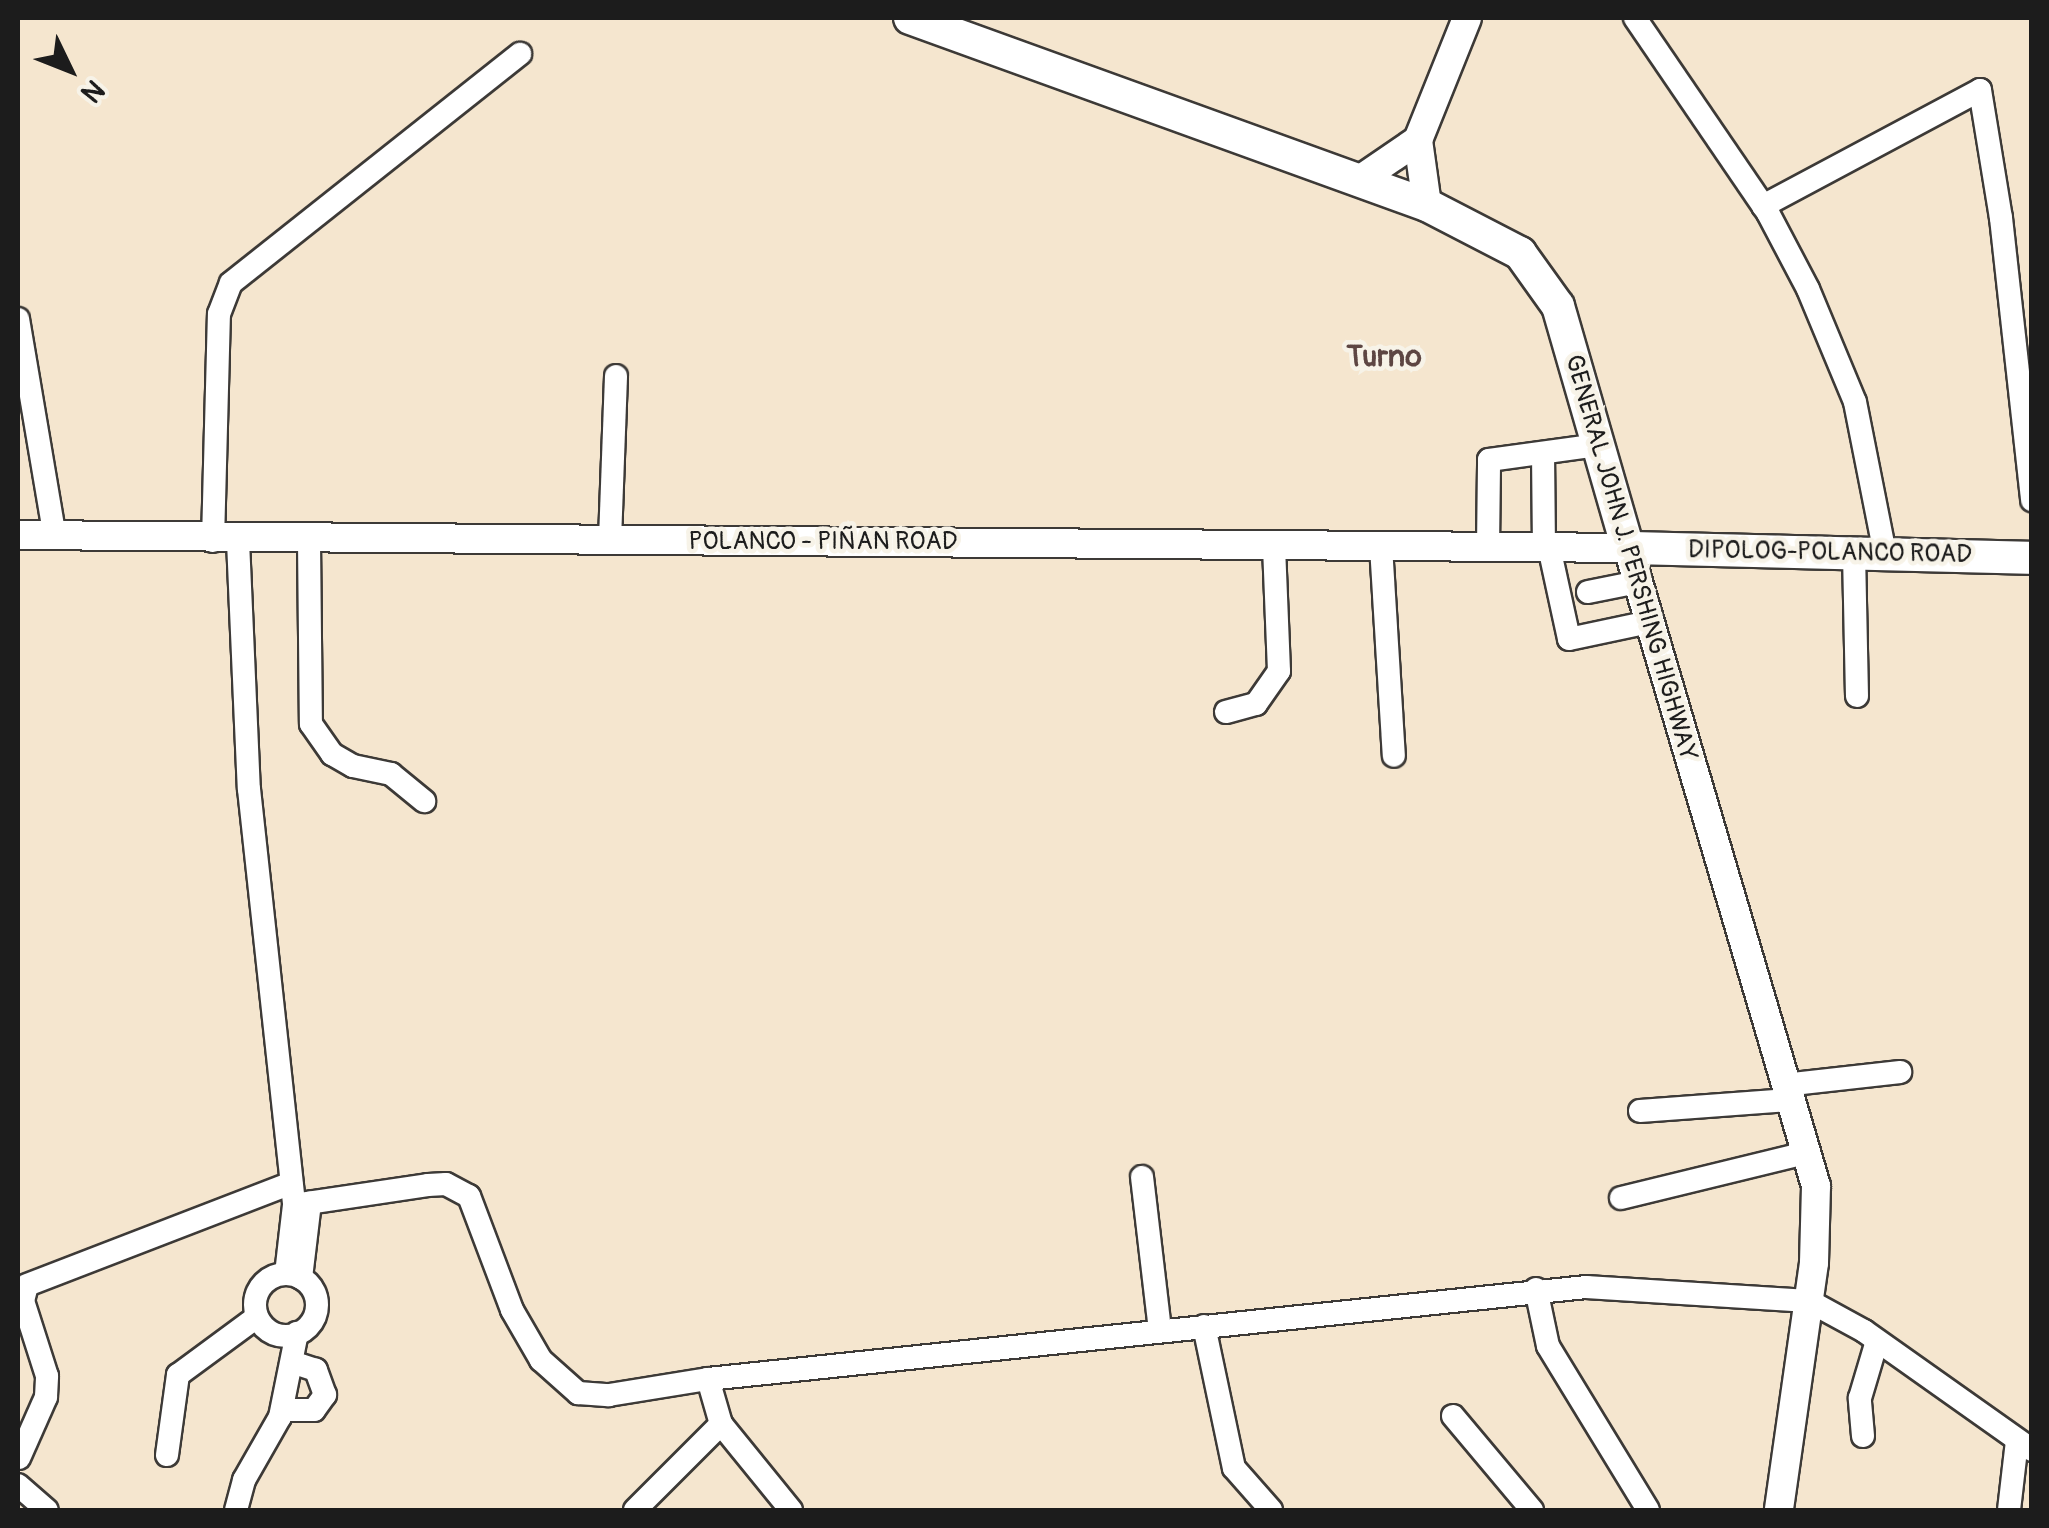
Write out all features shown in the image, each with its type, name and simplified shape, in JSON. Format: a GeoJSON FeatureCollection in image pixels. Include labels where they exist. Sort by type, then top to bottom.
{"type":"FeatureCollection","features":[{"type":"Feature","properties":{"kind":"highway","name":"GENERAL JOHN J. PERSHING HIGHWAY"},"geometry":{"type":"LineString","coordinates":[[910,18],[1427,205],[1495,236],[1546,284],[1566,328],[1628,548]]}},
{"type":"Feature","properties":{"kind":"highway","name":"DIPOLOG-POLANCO ROAD"},"geometry":{"type":"LineString","coordinates":[[1628,548],[2032,558]]}},
{"type":"Feature","properties":{"kind":"main road"},"geometry":{"type":"LineString","coordinates":[[1427,205],[1418,140],[1467,18]]}},
{"type":"Feature","properties":{"kind":"main road"},"geometry":{"type":"LineString","coordinates":[[1358,181],[1418,140]]}},
{"type":"Feature","properties":{"kind":"main road","name":"POLANCO - PIÑAN ROAD"},"geometry":{"type":"LineString","coordinates":[[18,536],[309,542],[610,540],[1628,548]]}},
{"type":"Feature","properties":{"kind":"main road","name":"GENERAL JOHN J. PERSHING HIGHWAY"},"geometry":{"type":"LineString","coordinates":[[1628,548],[1805,1153],[1818,1223],[1780,1510]]}},
{"type":"Feature","properties":{"kind":"street"},"geometry":{"type":"LineString","coordinates":[[1635,18],[1763,206],[1808,289],[1855,402],[1869,554],[1857,696]]}},
{"type":"Feature","properties":{"kind":"street"},"geometry":{"type":"LineString","coordinates":[[236,1510],[244,1480],[282,1410],[297,1334],[317,1307],[294,1276],[298,1197],[249,789],[225,541],[219,314],[231,283],[520,54]]}},
{"type":"Feature","properties":{"kind":"street"},"geometry":{"type":"LineString","coordinates":[[1763,206],[1980,90],[2001,218],[2032,500]]}},
{"type":"Feature","properties":{"kind":"street"},"geometry":{"type":"LineString","coordinates":[[18,319],[55,537]]}},
{"type":"Feature","properties":{"kind":"street"},"geometry":{"type":"LineString","coordinates":[[610,540],[616,376]]}},
{"type":"Feature","properties":{"kind":"street"},"geometry":{"type":"LineString","coordinates":[[1488,547],[1489,460],[1599,445]]}},
{"type":"Feature","properties":{"kind":"street"},"geometry":{"type":"LineString","coordinates":[[1543,452],[1546,548],[1572,595],[1568,639],[1648,622]]}},
{"type":"Feature","properties":{"kind":"street"},"geometry":{"type":"LineString","coordinates":[[309,542],[310,724],[332,754],[353,766],[391,774],[424,802]]}},
{"type":"Feature","properties":{"kind":"street"},"geometry":{"type":"LineString","coordinates":[[1226,712],[1256,704],[1278,671],[1274,545]]}},
{"type":"Feature","properties":{"kind":"street"},"geometry":{"type":"LineString","coordinates":[[1381,546],[1394,756]]}},
{"type":"Feature","properties":{"kind":"street"},"geometry":{"type":"LineString","coordinates":[[1572,595],[1638,582]]}},
{"type":"Feature","properties":{"kind":"street"},"geometry":{"type":"LineString","coordinates":[[1640,1111],[1787,1092],[1900,1072]]}},
{"type":"Feature","properties":{"kind":"street"},"geometry":{"type":"LineString","coordinates":[[1622,1198],[1805,1153]]}},
{"type":"Feature","properties":{"kind":"street"},"geometry":{"type":"LineString","coordinates":[[1142,1177],[1160,1330]]}},
{"type":"Feature","properties":{"kind":"street"},"geometry":{"type":"LineString","coordinates":[[18,1457],[46,1397],[23,1301],[27,1285],[298,1197],[446,1184],[469,1196],[478,1211],[512,1310],[560,1382],[578,1393],[610,1395],[708,1379],[1536,1289],[1809,1301],[1878,1341],[2024,1445],[2009,1510]]}},
{"type":"Feature","properties":{"kind":"street"},"geometry":{"type":"LineString","coordinates":[[167,1455],[178,1376],[257,1317],[260,1287],[294,1276]]}},
{"type":"Feature","properties":{"kind":"street"},"geometry":{"type":"LineString","coordinates":[[1536,1289],[1548,1346],[1648,1510]]}},
{"type":"Feature","properties":{"kind":"street"},"geometry":{"type":"LineString","coordinates":[[257,1317],[274,1333],[297,1334]]}},
{"type":"Feature","properties":{"kind":"street"},"geometry":{"type":"LineString","coordinates":[[1204,1326],[1234,1468],[1271,1510]]}},
{"type":"Feature","properties":{"kind":"street"},"geometry":{"type":"LineString","coordinates":[[1863,1436],[1860,1398],[1878,1341]]}},
{"type":"Feature","properties":{"kind":"street"},"geometry":{"type":"LineString","coordinates":[[282,1410],[314,1410],[325,1395],[316,1370],[292,1362]]}},
{"type":"Feature","properties":{"kind":"street"},"geometry":{"type":"LineString","coordinates":[[708,1379],[721,1424],[791,1510]]}},
{"type":"Feature","properties":{"kind":"street"},"geometry":{"type":"LineString","coordinates":[[1453,1416],[1532,1510]]}},
{"type":"Feature","properties":{"kind":"street"},"geometry":{"type":"LineString","coordinates":[[636,1510],[721,1424]]}},
{"type":"Feature","properties":{"kind":"street"},"geometry":{"type":"LineString","coordinates":[[18,1485],[47,1510]]}},
{"type":"Feature","properties":{"kind":"district","name":"Turno"},"geometry":{"type":"Point","coordinates":[1384,357]}}]}
